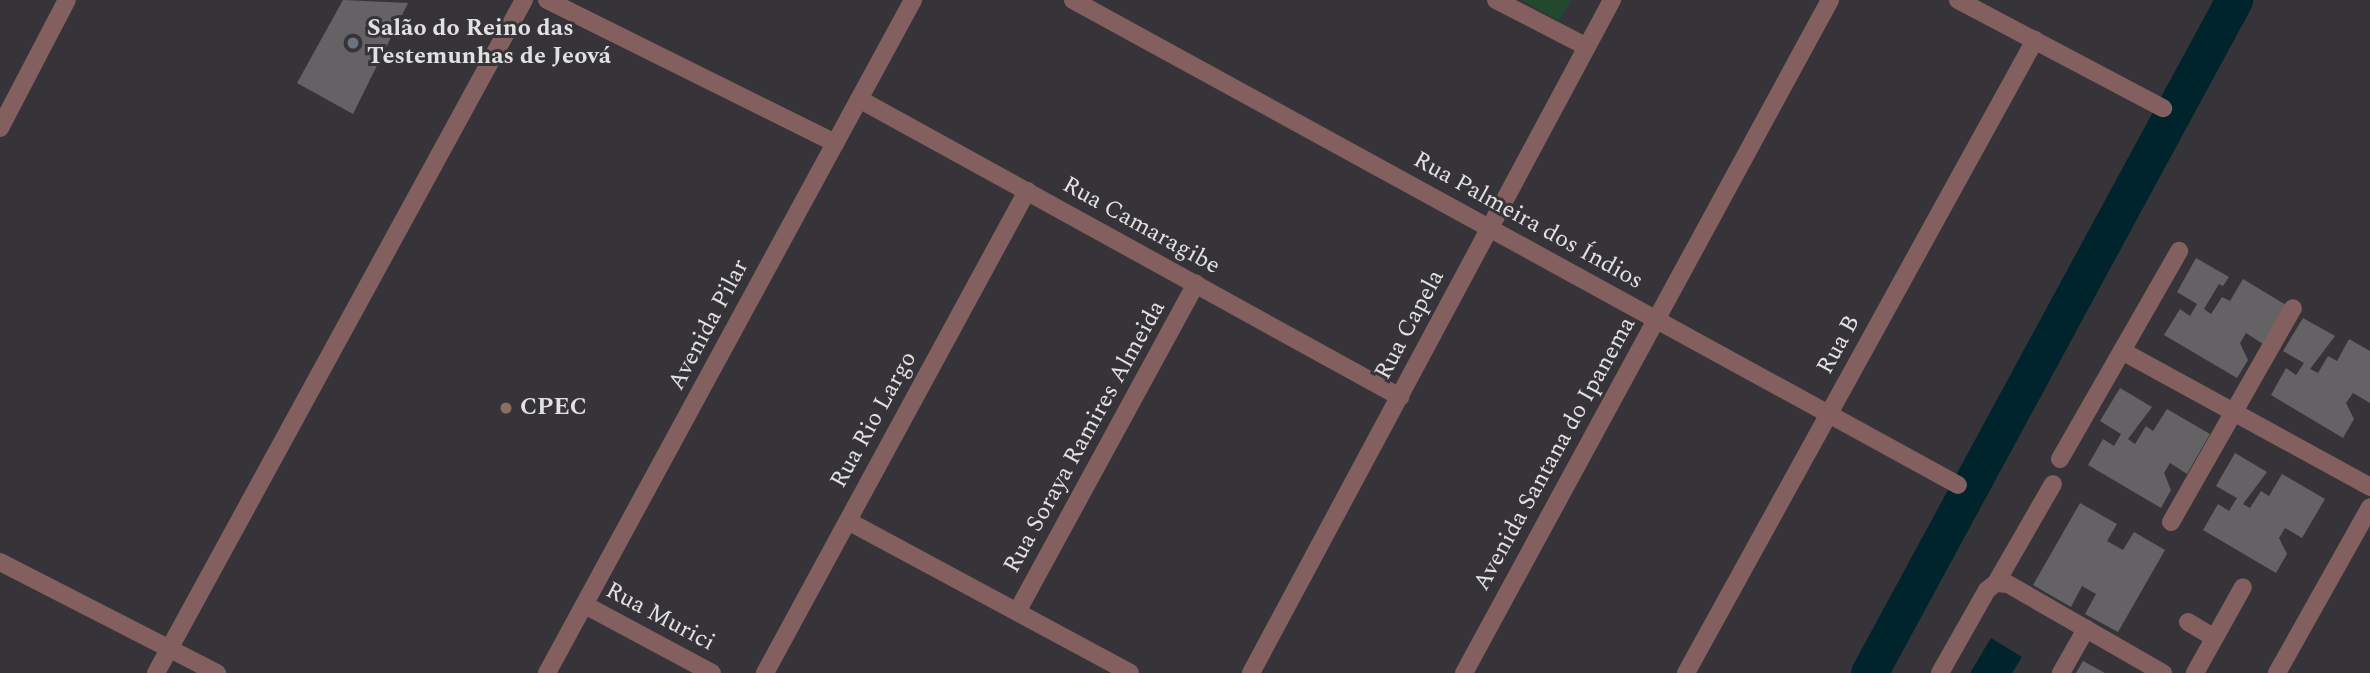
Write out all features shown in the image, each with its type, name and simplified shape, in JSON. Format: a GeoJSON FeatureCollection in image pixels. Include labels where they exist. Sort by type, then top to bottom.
{"type":"FeatureCollection","features":[{"type":"Feature","properties":{"kind":"street"},"geometry":{"type":"LineString","coordinates":[[0,128],[67,0]]}},
{"type":"Feature","properties":{"kind":"street"},"geometry":{"type":"LineString","coordinates":[[156,673],[524,0]]}},
{"type":"Feature","properties":{"kind":"street"},"geometry":{"type":"LineString","coordinates":[[547,0],[835,143]]}},
{"type":"Feature","properties":{"kind":"street","name":"Avenida Pilar"},"geometry":{"type":"LineString","coordinates":[[547,673],[913,0]]}},
{"type":"Feature","properties":{"kind":"street","name":"Rua Palmeira dos Índios"},"geometry":{"type":"LineString","coordinates":[[1073,0],[1958,485]]}},
{"type":"Feature","properties":{"kind":"street"},"geometry":{"type":"LineString","coordinates":[[1496,0],[1587,47]]}},
{"type":"Feature","properties":{"kind":"street","name":"Rua Capela"},"geometry":{"type":"LineString","coordinates":[[1251,673],[1612,0]]}},
{"type":"Feature","properties":{"kind":"street","name":"Avenida Santana do Ipanema"},"geometry":{"type":"LineString","coordinates":[[1464,673],[1830,0]]}},
{"type":"Feature","properties":{"kind":"street"},"geometry":{"type":"LineString","coordinates":[[1958,0],[2163,108]]}},
{"type":"Feature","properties":{"kind":"street","name":"Rua B"},"geometry":{"type":"LineString","coordinates":[[1686,673],[2035,40]]}},
{"type":"Feature","properties":{"kind":"street","name":"Rua Camaragibe"},"geometry":{"type":"LineString","coordinates":[[859,99],[1400,397]]}},
{"type":"Feature","properties":{"kind":"street","name":"Rua Rio Largo"},"geometry":{"type":"LineString","coordinates":[[765,673],[1027,191]]}},
{"type":"Feature","properties":{"kind":"street"},"geometry":{"type":"LineString","coordinates":[[2060,459],[2179,251]]}},
{"type":"Feature","properties":{"kind":"street","name":"Rua Soraya Ramires Almeida"},"geometry":{"type":"LineString","coordinates":[[1017,612],[1196,284]]}},
{"type":"Feature","properties":{"kind":"street"},"geometry":{"type":"LineString","coordinates":[[2171,522],[2293,308]]}},
{"type":"Feature","properties":{"kind":"street"},"geometry":{"type":"LineString","coordinates":[[2122,351],[2370,487]]}},
{"type":"Feature","properties":{"kind":"street"},"geometry":{"type":"LineString","coordinates":[[1940,673],[1987,590],[1996,583],[2053,484]]}},
{"type":"Feature","properties":{"kind":"street"},"geometry":{"type":"LineString","coordinates":[[2277,673],[2370,506]]}},
{"type":"Feature","properties":{"kind":"street"},"geometry":{"type":"LineString","coordinates":[[848,521],[1130,673]]}},
{"type":"Feature","properties":{"kind":"street"},"geometry":{"type":"LineString","coordinates":[[0,562],[217,673]]}},
{"type":"Feature","properties":{"kind":"street"},"geometry":{"type":"LineString","coordinates":[[1996,583],[2008,584],[2163,673]]}},
{"type":"Feature","properties":{"kind":"street"},"geometry":{"type":"LineString","coordinates":[[2195,673],[2243,587]]}},
{"type":"Feature","properties":{"kind":"street","name":"Rua Murici"},"geometry":{"type":"LineString","coordinates":[[585,605],[712,673]]}},
{"type":"Feature","properties":{"kind":"street"},"geometry":{"type":"LineString","coordinates":[[2188,622],[2215,638]]}},
{"type":"Feature","properties":{"kind":"street"},"geometry":{"type":"LineString","coordinates":[[2061,673],[2086,629]]}},
{"type":"Feature","properties":{"kind":"green space"},"geometry":{"type":"Polygon","coordinates":[[[1522,0],[1571,0],[1559,21],[1522,0]]]}},
{"type":"Feature","properties":{"kind":"water"},"geometry":{"type":"Polygon","coordinates":[[[1991,638],[2022,657],[2012,673],[1970,673],[1991,638]]]}},
{"type":"Feature","properties":{"kind":"building","name":"Salão do Reino das Testemunhas de Jeová"},"geometry":{"type":"Polygon","coordinates":[[[343,0],[408,3],[353,114],[297,83],[343,0]]]}},
{"type":"Feature","properties":{"kind":"building"},"geometry":{"type":"Polygon","coordinates":[[[2196,258],[2229,277],[2223,286],[2219,284],[2204,309],[2211,314],[2222,297],[2230,301],[2243,279],[2286,305],[2263,344],[2246,333],[2240,343],[2248,360],[2237,378],[2164,335],[2180,309],[2190,316],[2197,304],[2177,292],[2196,258]]]}},
{"type":"Feature","properties":{"kind":"building"},"geometry":{"type":"Polygon","coordinates":[[[2303,318],[2335,336],[2310,369],[2318,373],[2328,356],[2337,361],[2349,339],[2370,351],[2370,403],[2353,393],[2346,403],[2354,419],[2343,438],[2271,395],[2286,368],[2296,375],[2304,363],[2283,351],[2303,318]]]}},
{"type":"Feature","properties":{"kind":"building"},"geometry":{"type":"Polygon","coordinates":[[[2120,388],[2152,407],[2128,439],[2135,444],[2146,426],[2153,431],[2167,409],[2210,434],[2187,474],[2170,463],[2164,473],[2171,490],[2161,508],[2088,465],[2103,439],[2114,446],[2121,434],[2100,421],[2120,388]]]}},
{"type":"Feature","properties":{"kind":"building"},"geometry":{"type":"Polygon","coordinates":[[[2235,453],[2267,472],[2243,504],[2250,508],[2261,491],[2269,496],[2282,474],[2325,499],[2302,538],[2285,528],[2279,538],[2287,554],[2276,573],[2203,530],[2218,504],[2229,511],[2237,498],[2216,486],[2235,453]]]}},
{"type":"Feature","properties":{"kind":"building"},"geometry":{"type":"Polygon","coordinates":[[[2080,503],[2117,524],[2107,541],[2123,550],[2134,532],[2165,550],[2118,632],[2085,614],[2096,594],[2082,586],[2071,607],[2033,585],[2080,503]]]}},
{"type":"Feature","properties":{"kind":"building"},"geometry":{"type":"Polygon","coordinates":[[[2083,661],[2105,673],[2076,673],[2083,661]]]}},
{"type":"Feature","properties":{"kind":"waterway"},"geometry":{"type":"LineString","coordinates":[[1869,673],[2234,0]]}},
{"type":"Feature","properties":{"kind":"place","name":"Salão do Reino das Testemunhas de Jeová"},"geometry":{"type":"Point","coordinates":[353,43]}},
{"type":"Feature","properties":{"kind":"place","name":"CPEC"},"geometry":{"type":"Point","coordinates":[506,408]}}]}
